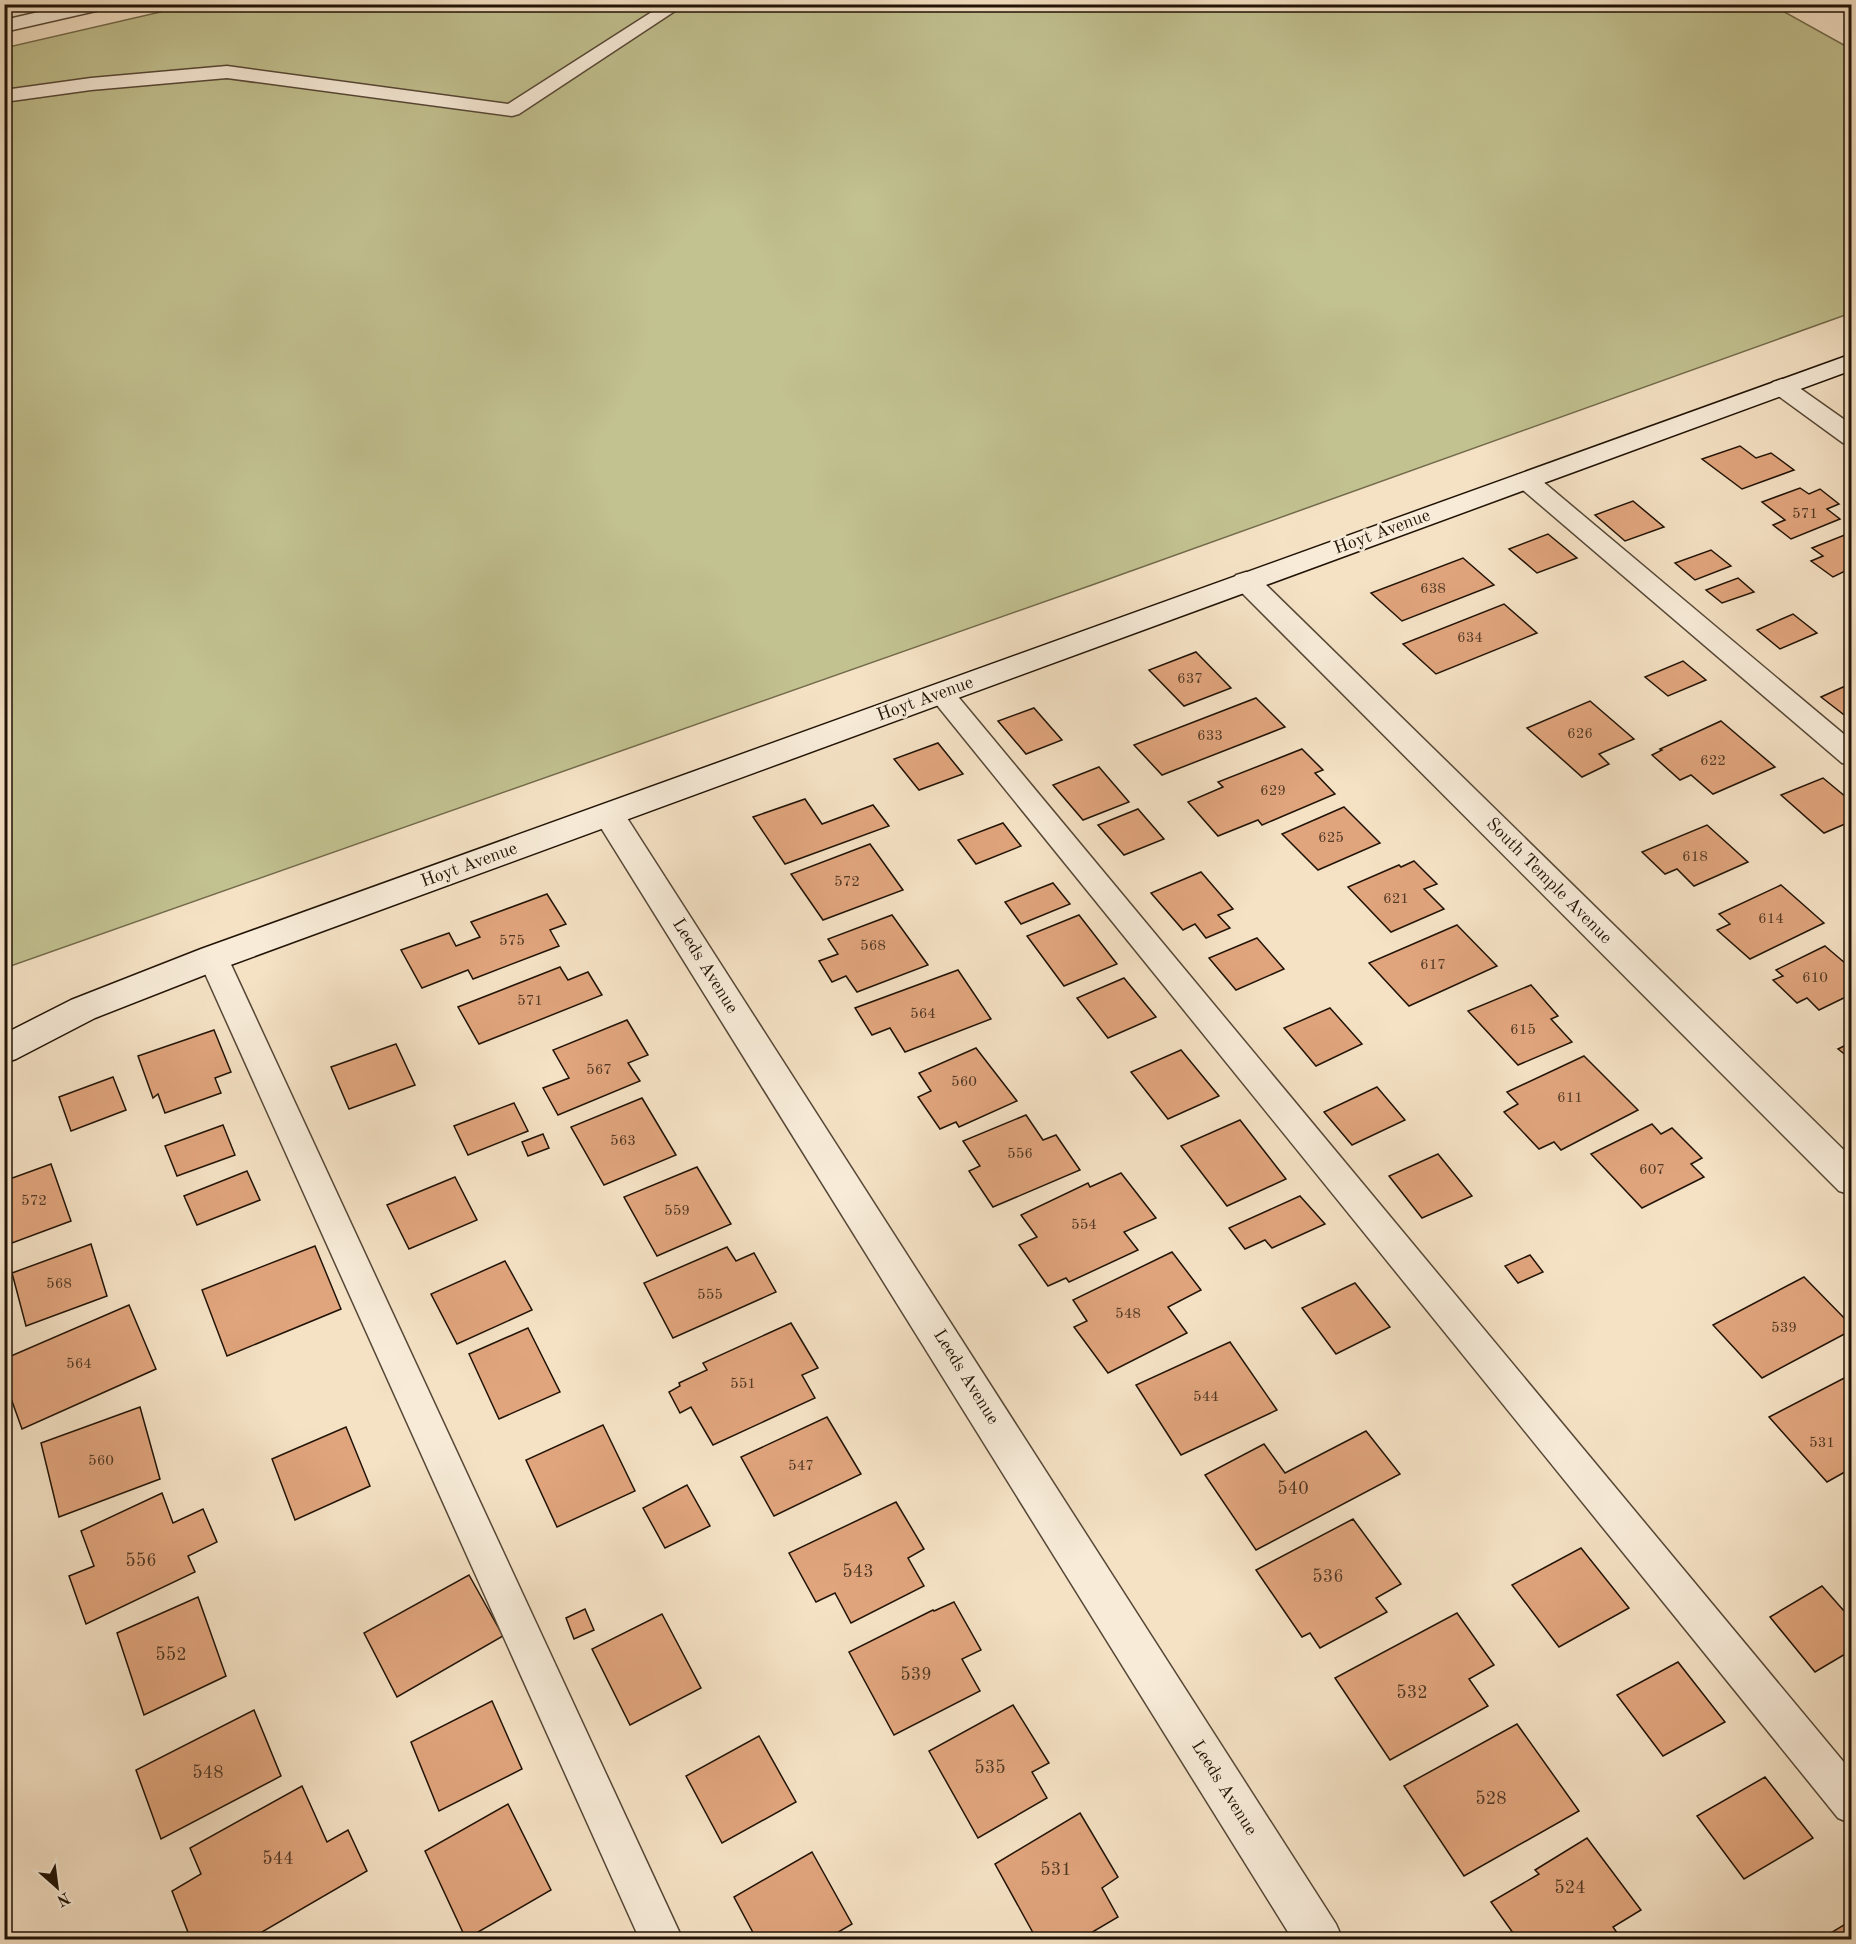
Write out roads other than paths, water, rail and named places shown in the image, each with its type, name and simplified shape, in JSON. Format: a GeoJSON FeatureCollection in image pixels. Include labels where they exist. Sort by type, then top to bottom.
{"type":"FeatureCollection","features":[{"type":"Feature","properties":{"kind":"street"},"geometry":{"type":"LineString","coordinates":[[4,26],[102,4]]}},
{"type":"Feature","properties":{"kind":"street","name":"Hoyt Avenue"},"geometry":{"type":"LineString","coordinates":[[4,1050],[83,1009],[213,958],[1851,361]]}},
{"type":"Feature","properties":{"kind":"street"},"geometry":{"type":"LineString","coordinates":[[1782,387],[1851,436]]}},
{"type":"Feature","properties":{"kind":"street","name":"South Temple Avenue"},"geometry":{"type":"LineString","coordinates":[[1246,581],[1851,1181]]}},
{"type":"Feature","properties":{"kind":"street","name":"Leeds Avenue"},"geometry":{"type":"LineString","coordinates":[[609,815],[1320,1940]]}},
{"type":"Feature","properties":{"kind":"lane"},"geometry":{"type":"LineString","coordinates":[[4,96],[91,84],[226,72],[512,110],[669,9],[664,4]]}},
{"type":"Feature","properties":{"kind":"lane"},"geometry":{"type":"LineString","coordinates":[[1526,480],[1851,756]]}},
{"type":"Feature","properties":{"kind":"lane"},"geometry":{"type":"LineString","coordinates":[[941,693],[1851,1804]]}},
{"type":"Feature","properties":{"kind":"lane"},"geometry":{"type":"LineString","coordinates":[[213,958],[662,1940]]}}]}
